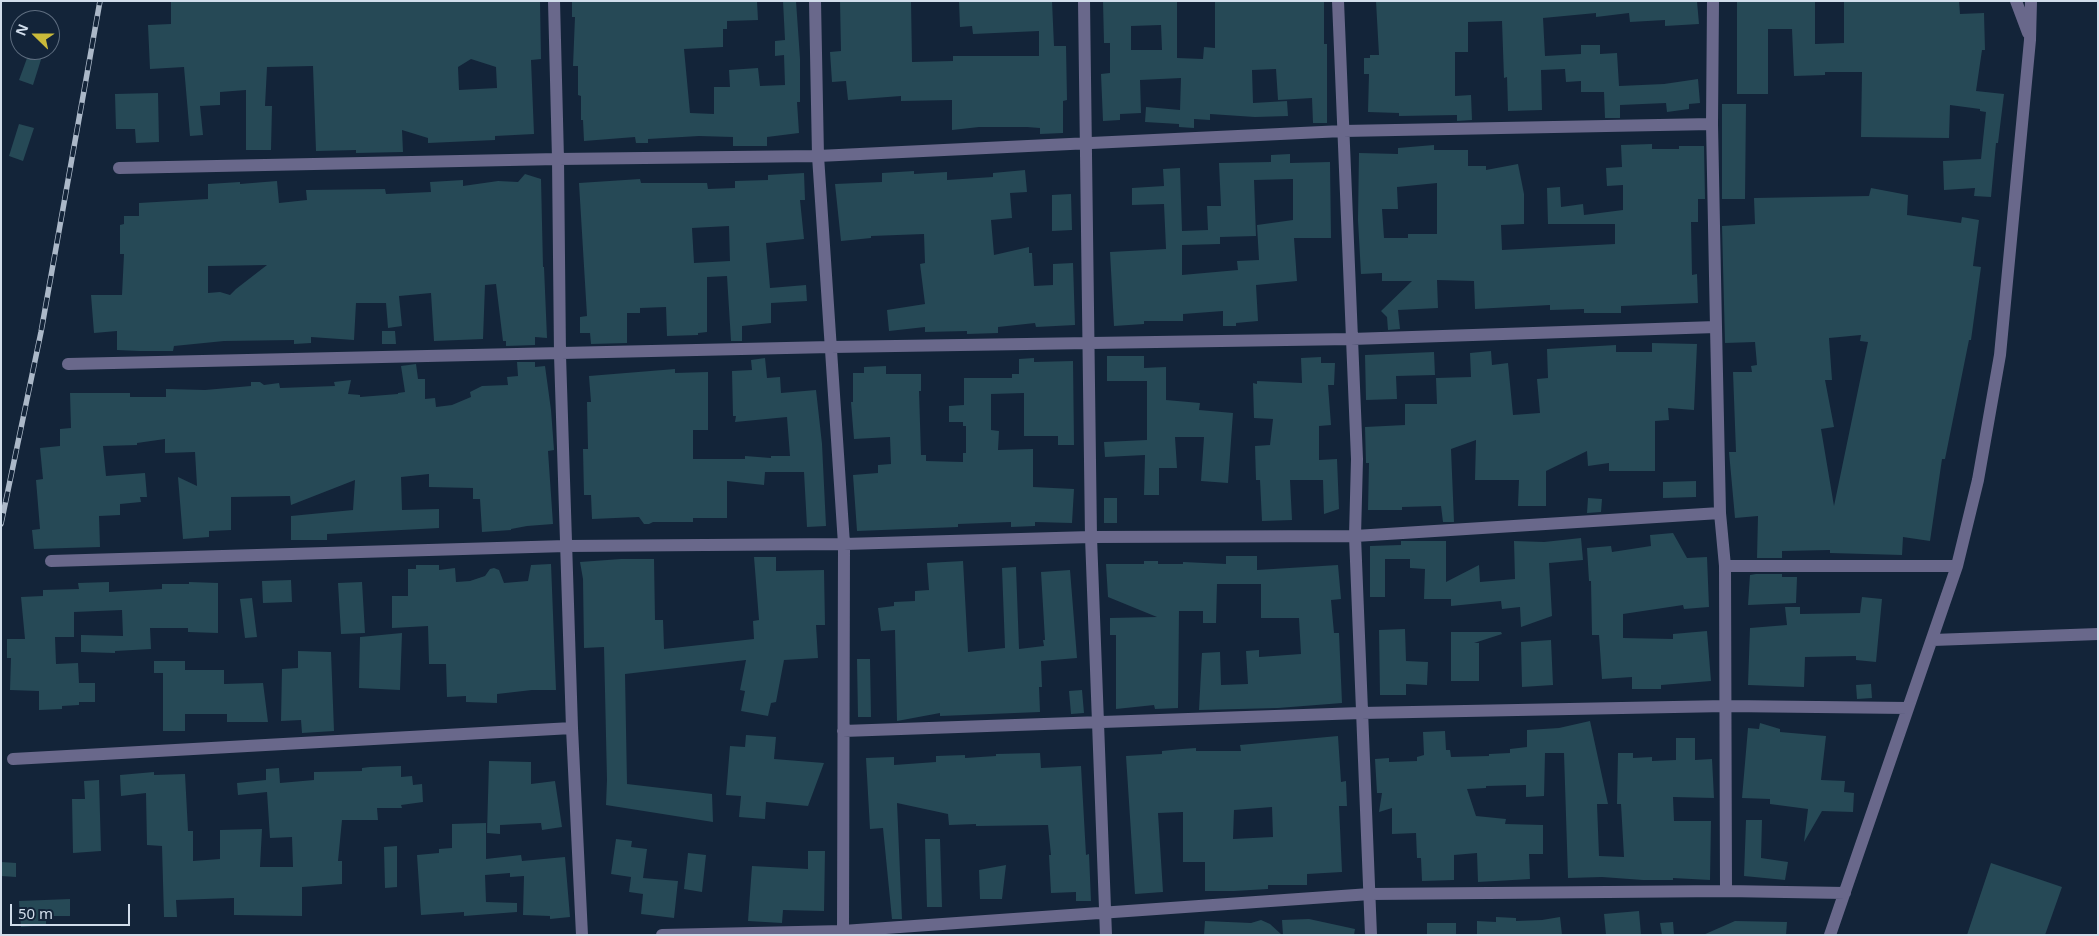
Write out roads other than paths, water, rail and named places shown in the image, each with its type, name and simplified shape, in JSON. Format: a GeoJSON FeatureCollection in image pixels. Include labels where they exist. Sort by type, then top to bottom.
{"type":"FeatureCollection","features":[{"type":"Feature","properties":{"kind":"street"},"geometry":{"type":"LineString","coordinates":[[554,1],[560,355],[572,728],[582,935]]}},
{"type":"Feature","properties":{"kind":"street"},"geometry":{"type":"LineString","coordinates":[[815,1],[818,156],[844,544],[843,933]]}},
{"type":"Feature","properties":{"kind":"street"},"geometry":{"type":"LineString","coordinates":[[1084,1],[1091,537],[1106,935]]}},
{"type":"Feature","properties":{"kind":"street"},"geometry":{"type":"LineString","coordinates":[[1338,1],[1357,459],[1355,536],[1371,935]]}},
{"type":"Feature","properties":{"kind":"street"},"geometry":{"type":"LineString","coordinates":[[1713,1],[1712,124],[1716,327],[1720,513],[1725,566],[1726,892]]}},
{"type":"Feature","properties":{"kind":"street"},"geometry":{"type":"LineString","coordinates":[[2016,1],[2030,40]]}},
{"type":"Feature","properties":{"kind":"street"},"geometry":{"type":"LineString","coordinates":[[1830,935],[1933,640],[1957,566],[1978,480],[2000,355],[2030,40],[2031,1]]}},
{"type":"Feature","properties":{"kind":"street"},"geometry":{"type":"LineString","coordinates":[[119,168],[818,156],[1343,131],[1712,124]]}},
{"type":"Feature","properties":{"kind":"street"},"geometry":{"type":"LineString","coordinates":[[68,364],[560,355],[831,347],[1351,339],[1716,327]]}},
{"type":"Feature","properties":{"kind":"street"},"geometry":{"type":"LineString","coordinates":[[51,561],[566,546],[844,544],[1091,537],[1355,536],[1720,513]]}},
{"type":"Feature","properties":{"kind":"street"},"geometry":{"type":"LineString","coordinates":[[1725,566],[1957,566]]}},
{"type":"Feature","properties":{"kind":"street"},"geometry":{"type":"LineString","coordinates":[[1933,640],[2098,634]]}},
{"type":"Feature","properties":{"kind":"street"},"geometry":{"type":"LineString","coordinates":[[843,731],[1361,713],[1726,706],[1908,708]]}},
{"type":"Feature","properties":{"kind":"street"},"geometry":{"type":"LineString","coordinates":[[13,759],[572,728]]}},
{"type":"Feature","properties":{"kind":"street"},"geometry":{"type":"LineString","coordinates":[[662,935],[843,933],[1370,894],[1845,893]]}},
{"type":"Feature","properties":{"kind":"railway"},"geometry":{"type":"LineString","coordinates":[[1,524],[41,332],[100,1]]}}]}
